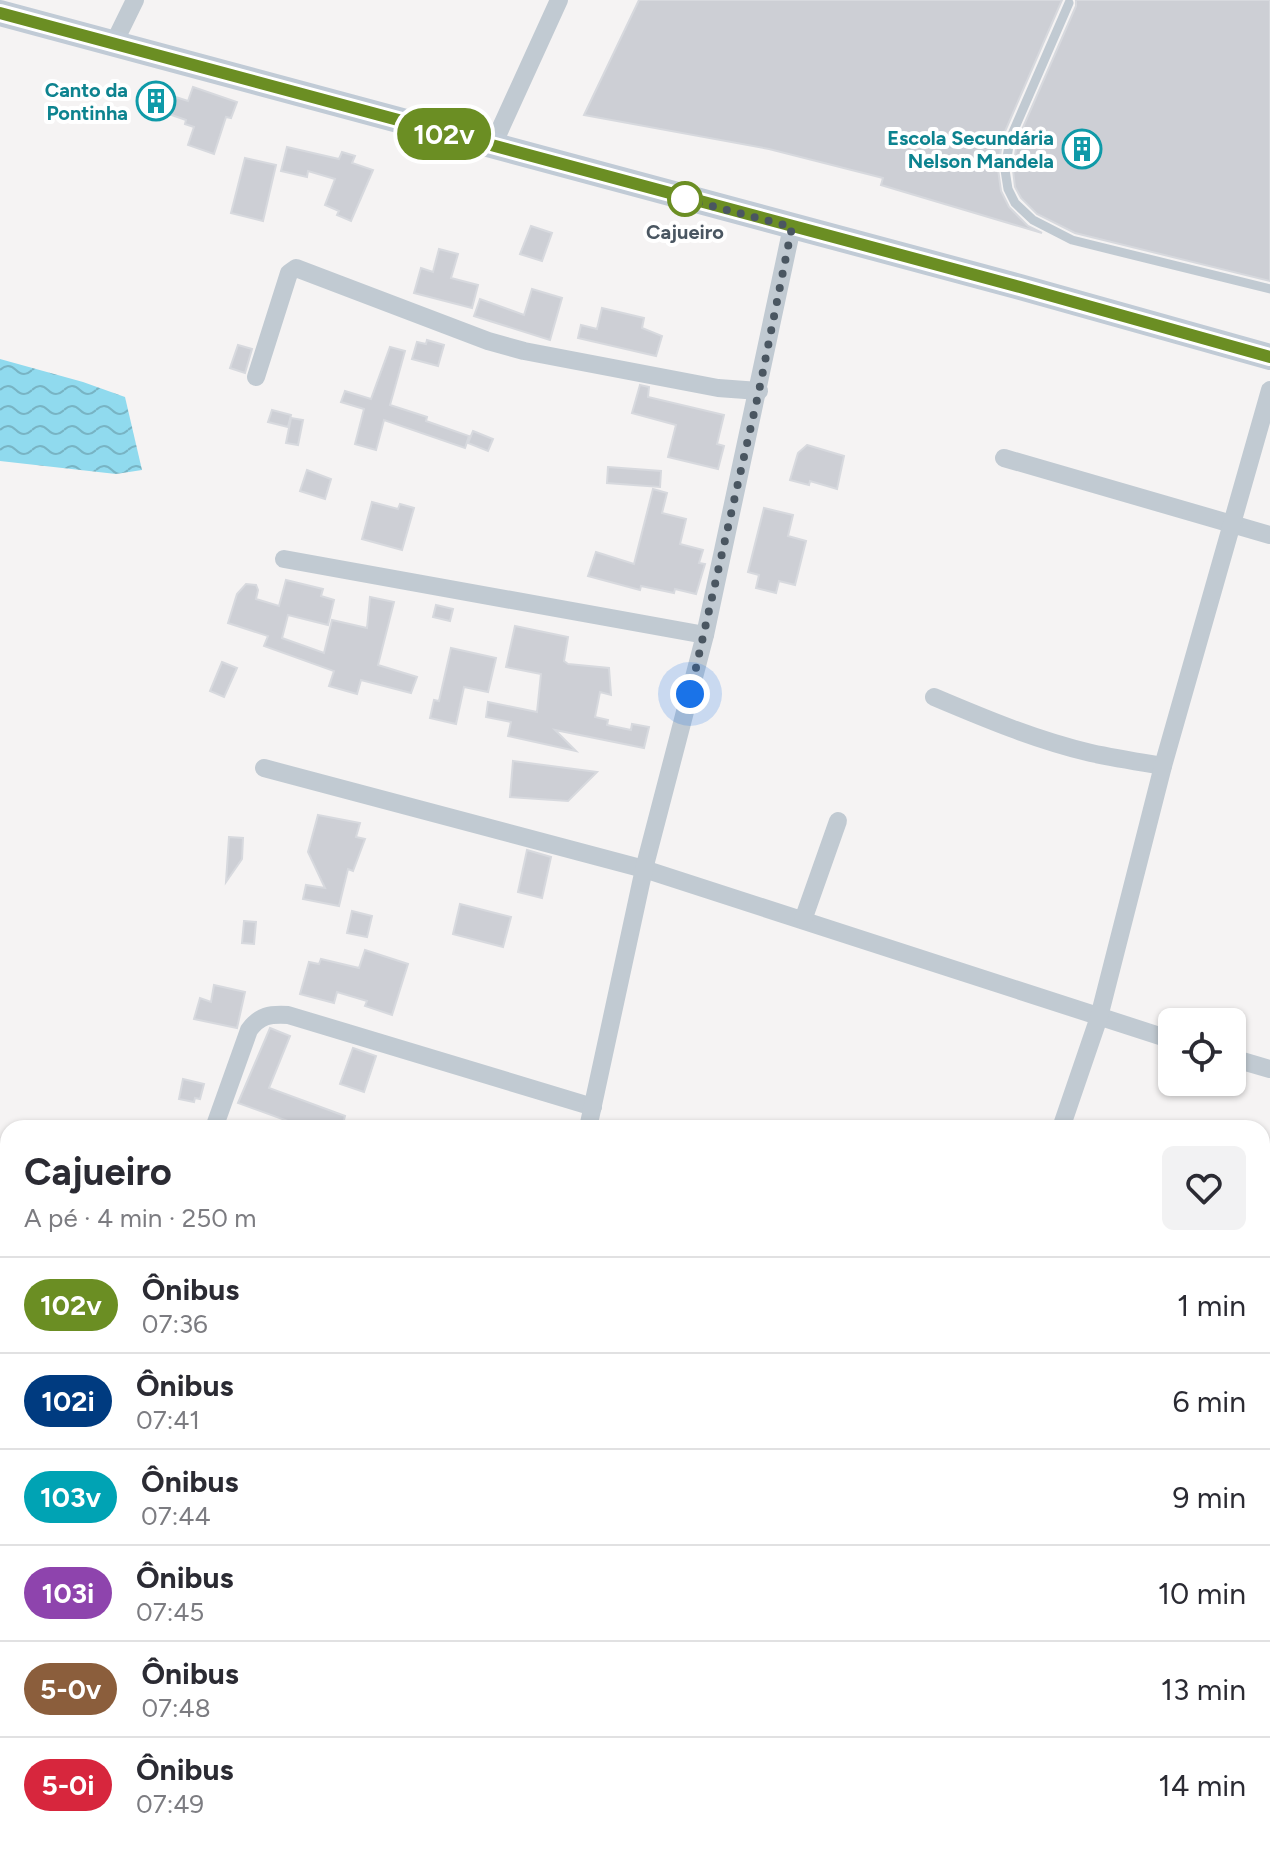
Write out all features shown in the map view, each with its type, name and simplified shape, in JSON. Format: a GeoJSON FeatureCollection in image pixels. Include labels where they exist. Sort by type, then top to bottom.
{"type":"FeatureCollection","features":[{"type":"Feature","properties":{"kind":"main road"},"geometry":{"type":"LineString","coordinates":[[0,13],[1270,357]]}},
{"type":"Feature","properties":{"kind":"street"},"geometry":{"type":"LineString","coordinates":[[114,43],[135,0]]}},
{"type":"Feature","properties":{"kind":"street"},"geometry":{"type":"LineString","coordinates":[[492,147],[559,0]]}},
{"type":"Feature","properties":{"kind":"street"},"geometry":{"type":"LineString","coordinates":[[590,1120],[644,869],[705,635],[792,227]]}},
{"type":"Feature","properties":{"kind":"street"},"geometry":{"type":"LineString","coordinates":[[256,377],[289,273],[296,268],[524,351],[718,388],[759,391]]}},
{"type":"Feature","properties":{"kind":"street"},"geometry":{"type":"LineString","coordinates":[[1064,1120],[1099,1017],[1163,766],[1270,390]]}},
{"type":"Feature","properties":{"kind":"street"},"geometry":{"type":"LineString","coordinates":[[1004,458],[1270,535]]}},
{"type":"Feature","properties":{"kind":"street"},"geometry":{"type":"LineString","coordinates":[[284,559],[705,635]]}},
{"type":"Feature","properties":{"kind":"street"},"geometry":{"type":"LineString","coordinates":[[934,697],[1051,742],[1163,766]]}},
{"type":"Feature","properties":{"kind":"street"},"geometry":{"type":"LineString","coordinates":[[264,768],[644,869],[1158,1036]]}},
{"type":"Feature","properties":{"kind":"street"},"geometry":{"type":"LineString","coordinates":[[803,920],[838,821]]}},
{"type":"Feature","properties":{"kind":"street"},"geometry":{"type":"LineString","coordinates":[[221,1120],[249,1030],[258,1018],[271,1014],[288,1015],[593,1107]]}},
{"type":"Feature","properties":{"kind":"street"},"geometry":{"type":"LineString","coordinates":[[1246,1062],[1270,1069]]}},
{"type":"Feature","properties":{"kind":"lane"},"geometry":{"type":"LineString","coordinates":[[1069,3],[1010,139],[1005,170],[1008,189],[1015,203],[1033,220],[1072,240],[1270,289]]}},
{"type":"Feature","properties":{"kind":"water"},"geometry":{"type":"Polygon","coordinates":[[[0,359],[125,397],[142,470],[116,474],[0,461],[0,359]]]}},
{"type":"Feature","properties":{"kind":"building"},"geometry":{"type":"Polygon","coordinates":[[[639,0],[1062,0],[1003,136],[998,169],[1001,191],[1009,207],[1028,226],[1042,233],[881,185],[883,178],[769,149],[584,115],[639,0]]]}},
{"type":"Feature","properties":{"kind":"building","name":"Escola Secundária Nelson Mandela"},"geometry":{"type":"Polygon","coordinates":[[[1076,0],[1270,0],[1270,281],[1075,233],[1037,214],[1021,198],[1015,187],[1013,170],[1017,141],[1076,0]]]}},
{"type":"Feature","properties":{"kind":"building"},"geometry":{"type":"Polygon","coordinates":[[[193,87],[237,102],[231,118],[226,117],[214,154],[188,145],[194,127],[185,124],[186,120],[148,107],[154,90],[188,101],[193,87]]]}},
{"type":"Feature","properties":{"kind":"building"},"geometry":{"type":"Polygon","coordinates":[[[287,147],[339,159],[342,152],[355,156],[352,163],[373,170],[351,221],[325,205],[335,179],[308,171],[307,177],[281,171],[287,147]]]}},
{"type":"Feature","properties":{"kind":"building"},"geometry":{"type":"Polygon","coordinates":[[[245,158],[276,165],[263,221],[231,213],[245,158]]]}},
{"type":"Feature","properties":{"kind":"building"},"geometry":{"type":"Polygon","coordinates":[[[531,226],[552,233],[542,261],[520,254],[531,226]]]}},
{"type":"Feature","properties":{"kind":"building"},"geometry":{"type":"Polygon","coordinates":[[[439,249],[458,254],[451,278],[478,285],[472,308],[414,293],[421,268],[433,272],[439,249]]]}},
{"type":"Feature","properties":{"kind":"building"},"geometry":{"type":"Polygon","coordinates":[[[532,289],[562,298],[550,340],[474,316],[480,299],[524,315],[532,289]]]}},
{"type":"Feature","properties":{"kind":"building"},"geometry":{"type":"Polygon","coordinates":[[[602,308],[644,318],[642,328],[662,336],[656,356],[578,338],[581,325],[597,329],[602,308]]]}},
{"type":"Feature","properties":{"kind":"building"},"geometry":{"type":"Polygon","coordinates":[[[427,340],[444,345],[438,366],[412,359],[417,342],[426,344],[427,340]]]}},
{"type":"Feature","properties":{"kind":"building"},"geometry":{"type":"Polygon","coordinates":[[[238,345],[252,349],[245,373],[230,368],[238,345]]]}},
{"type":"Feature","properties":{"kind":"building"},"geometry":{"type":"Polygon","coordinates":[[[390,347],[405,351],[390,405],[469,436],[465,448],[384,420],[376,450],[355,444],[364,409],[341,402],[345,391],[371,399],[390,347]]]}},
{"type":"Feature","properties":{"kind":"building"},"geometry":{"type":"Polygon","coordinates":[[[640,385],[649,387],[648,397],[724,415],[717,444],[724,446],[718,469],[668,457],[676,425],[632,413],[640,385]]]}},
{"type":"Feature","properties":{"kind":"building"},"geometry":{"type":"Polygon","coordinates":[[[272,410],[291,415],[288,427],[268,422],[272,410]]]}},
{"type":"Feature","properties":{"kind":"building"},"geometry":{"type":"Polygon","coordinates":[[[291,418],[303,420],[298,445],[286,443],[291,418]]]}},
{"type":"Feature","properties":{"kind":"building"},"geometry":{"type":"Polygon","coordinates":[[[473,431],[493,439],[488,451],[468,443],[473,431]]]}},
{"type":"Feature","properties":{"kind":"building"},"geometry":{"type":"Polygon","coordinates":[[[807,445],[844,456],[837,489],[810,481],[809,485],[790,480],[798,453],[807,445]]]}},
{"type":"Feature","properties":{"kind":"building"},"geometry":{"type":"Polygon","coordinates":[[[608,467],[661,471],[660,487],[607,483],[608,467]]]}},
{"type":"Feature","properties":{"kind":"building"},"geometry":{"type":"Polygon","coordinates":[[[307,470],[331,479],[325,499],[300,491],[307,470]]]}},
{"type":"Feature","properties":{"kind":"building"},"geometry":{"type":"Polygon","coordinates":[[[653,489],[667,493],[662,513],[686,519],[680,544],[703,550],[699,563],[705,564],[696,594],[641,586],[640,590],[588,576],[596,552],[634,564],[653,489]]]}},
{"type":"Feature","properties":{"kind":"building"},"geometry":{"type":"Polygon","coordinates":[[[372,502],[398,509],[400,504],[414,508],[402,550],[362,539],[372,502]]]}},
{"type":"Feature","properties":{"kind":"building"},"geometry":{"type":"Polygon","coordinates":[[[764,508],[793,515],[788,536],[806,541],[795,585],[779,581],[776,593],[756,588],[759,575],[748,572],[764,508]]]}},
{"type":"Feature","properties":{"kind":"building"},"geometry":{"type":"Polygon","coordinates":[[[286,580],[323,589],[321,596],[334,600],[328,625],[288,615],[282,638],[324,653],[332,620],[367,628],[370,597],[394,602],[378,665],[417,677],[411,693],[361,680],[357,694],[329,686],[334,671],[264,646],[268,636],[228,623],[237,594],[246,584],[256,585],[256,599],[279,606],[286,580]]]}},
{"type":"Feature","properties":{"kind":"building"},"geometry":{"type":"Polygon","coordinates":[[[436,605],[453,609],[450,621],[433,617],[436,605]]]}},
{"type":"Feature","properties":{"kind":"building"},"geometry":{"type":"Polygon","coordinates":[[[515,626],[568,637],[564,661],[568,664],[609,668],[611,695],[600,692],[595,717],[608,720],[607,725],[631,730],[632,724],[649,727],[644,748],[555,730],[576,751],[508,736],[511,722],[486,717],[488,702],[537,712],[541,674],[506,667],[515,626]]]}},
{"type":"Feature","properties":{"kind":"building"},"geometry":{"type":"Polygon","coordinates":[[[451,648],[496,658],[488,692],[464,687],[456,724],[430,718],[434,700],[439,701],[451,648]]]}},
{"type":"Feature","properties":{"kind":"building"},"geometry":{"type":"Polygon","coordinates":[[[222,662],[237,668],[224,697],[210,691],[222,662]]]}},
{"type":"Feature","properties":{"kind":"building"},"geometry":{"type":"Polygon","coordinates":[[[513,761],[597,772],[568,801],[510,797],[513,761]]]}},
{"type":"Feature","properties":{"kind":"building"},"geometry":{"type":"Polygon","coordinates":[[[318,815],[360,823],[356,837],[365,839],[353,871],[348,869],[339,906],[303,899],[306,885],[325,888],[308,852],[318,815]]]}},
{"type":"Feature","properties":{"kind":"building"},"geometry":{"type":"Polygon","coordinates":[[[229,837],[243,838],[242,859],[226,882],[229,837]]]}},
{"type":"Feature","properties":{"kind":"building"},"geometry":{"type":"Polygon","coordinates":[[[527,850],[551,857],[542,898],[518,892],[527,850]]]}},
{"type":"Feature","properties":{"kind":"building"},"geometry":{"type":"Polygon","coordinates":[[[460,904],[511,917],[503,947],[453,934],[460,904]]]}},
{"type":"Feature","properties":{"kind":"building"},"geometry":{"type":"Polygon","coordinates":[[[352,911],[372,916],[367,937],[347,933],[352,911]]]}},
{"type":"Feature","properties":{"kind":"building"},"geometry":{"type":"Polygon","coordinates":[[[244,921],[256,922],[254,944],[242,943],[244,921]]]}},
{"type":"Feature","properties":{"kind":"building"},"geometry":{"type":"Polygon","coordinates":[[[365,950],[408,964],[392,1015],[365,1006],[367,1001],[337,992],[334,1003],[300,994],[309,962],[319,964],[321,959],[359,968],[365,950]]]}},
{"type":"Feature","properties":{"kind":"building"},"geometry":{"type":"Polygon","coordinates":[[[214,985],[245,992],[237,1028],[194,1019],[200,998],[211,1002],[214,985]]]}},
{"type":"Feature","properties":{"kind":"building"},"geometry":{"type":"Polygon","coordinates":[[[270,1028],[290,1036],[269,1088],[345,1116],[344,1120],[285,1120],[238,1103],[270,1028]]]}},
{"type":"Feature","properties":{"kind":"building"},"geometry":{"type":"Polygon","coordinates":[[[353,1048],[376,1056],[364,1092],[340,1084],[353,1048]]]}},
{"type":"Feature","properties":{"kind":"building"},"geometry":{"type":"Polygon","coordinates":[[[183,1079],[204,1084],[200,1099],[195,1098],[194,1102],[179,1099],[183,1079]]]}},
{"type":"Feature","properties":{"kind":"bus line","name":"102v"},"geometry":{"type":"LineString","coordinates":[[0,13],[1270,357]]}},
{"type":"Feature","properties":{"kind":"place","name":"Canto da Pontinha"},"geometry":{"type":"Point","coordinates":[156,101]}},
{"type":"Feature","properties":{"kind":"place","name":"Escola Secundária Nelson Mandela"},"geometry":{"type":"Point","coordinates":[1082,149]}},
{"type":"Feature","properties":{"kind":"place","name":"Cajueiro"},"geometry":{"type":"Point","coordinates":[685,199]}},
{"type":"Feature","properties":{"kind":"route"},"geometry":{"type":"LineString","coordinates":[[685,199],[792,227],[759,391],[690,694]]}}]}
